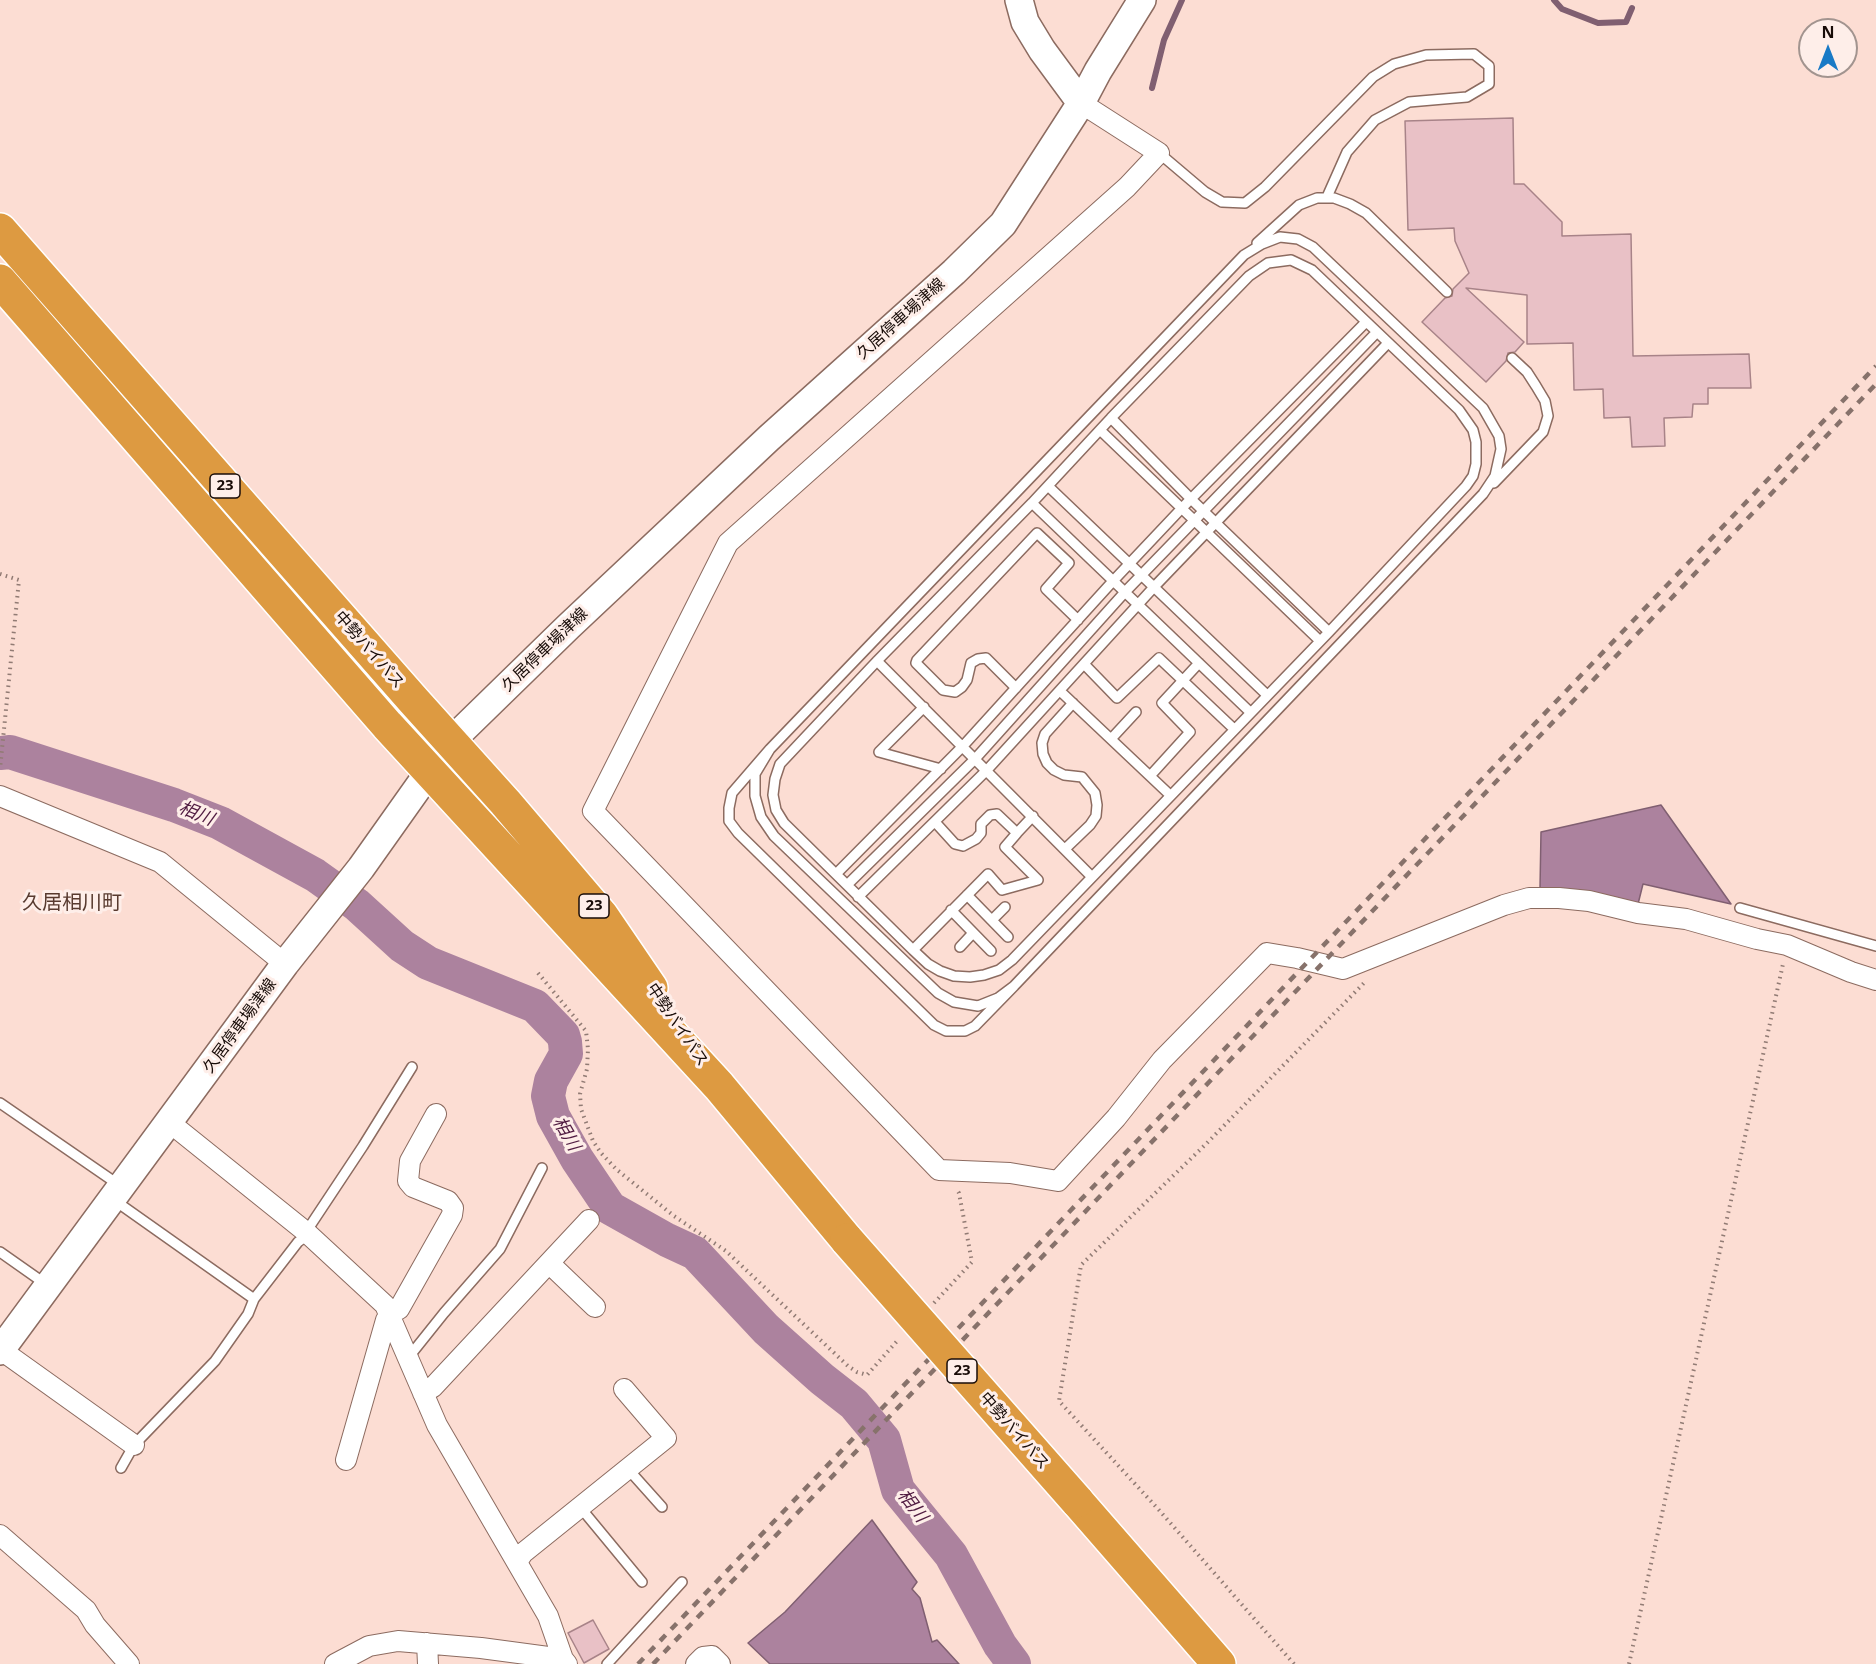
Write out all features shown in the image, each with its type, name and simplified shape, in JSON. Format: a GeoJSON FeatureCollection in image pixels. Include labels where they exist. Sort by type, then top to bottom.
{"type":"FeatureCollection","features":[{"type":"Feature","properties":{"kind":"highway","name":"中勢バイパス"},"geometry":{"type":"LineString","coordinates":[[0,230],[451,741],[602,916],[718,1086]]}},
{"type":"Feature","properties":{"kind":"highway","name":"中勢バイパス"},"geometry":{"type":"LineString","coordinates":[[0,281],[429,771],[718,1086],[847,1240],[1219,1664]]}},
{"type":"Feature","properties":{"kind":"main road"},"geometry":{"type":"LineString","coordinates":[[1019,0],[1025,22],[1042,50],[1081,103]]}},
{"type":"Feature","properties":{"kind":"main road","name":"久居停車場津線"},"geometry":{"type":"LineString","coordinates":[[0,1350],[285,964],[361,868],[451,741],[568,627],[769,438],[954,272],[1003,224],[1081,103],[1103,61],[1142,0]]}},
{"type":"Feature","properties":{"kind":"street"},"geometry":{"type":"LineString","coordinates":[[1081,103],[1159,153],[1128,187],[728,543],[593,811],[939,1170],[1010,1173],[1058,1181],[1116,1118],[1162,1060],[1267,953],[1343,969],[1504,905],[1528,898],[1589,901],[1638,913],[1686,919],[1787,945],[1876,980]]}},
{"type":"Feature","properties":{"kind":"street"},"geometry":{"type":"LineString","coordinates":[[0,796],[160,862],[285,964]]}},
{"type":"Feature","properties":{"kind":"street"},"geometry":{"type":"LineString","coordinates":[[346,1460],[386,1320],[390,1314],[399,1309],[452,1215],[453,1208],[448,1201],[413,1187],[408,1180],[410,1161],[436,1114]]}},
{"type":"Feature","properties":{"kind":"street"},"geometry":{"type":"LineString","coordinates":[[169,1122],[307,1233],[385,1305],[436,1425],[548,1616],[565,1662],[480,1648],[398,1641],[377,1644],[355,1652],[335,1664]]}},
{"type":"Feature","properties":{"kind":"street"},"geometry":{"type":"LineString","coordinates":[[423,1393],[433,1387],[589,1220]]}},
{"type":"Feature","properties":{"kind":"street"},"geometry":{"type":"LineString","coordinates":[[549,1263],[595,1307]]}},
{"type":"Feature","properties":{"kind":"street"},"geometry":{"type":"LineString","coordinates":[[0,1350],[134,1445]]}},
{"type":"Feature","properties":{"kind":"street"},"geometry":{"type":"LineString","coordinates":[[517,1562],[523,1553],[666,1438],[624,1389]]}},
{"type":"Feature","properties":{"kind":"street"},"geometry":{"type":"LineString","coordinates":[[0,1535],[86,1610],[95,1625],[129,1664]]}},
{"type":"Feature","properties":{"kind":"street"},"geometry":{"type":"LineString","coordinates":[[427,1643],[428,1664]]}},
{"type":"Feature","properties":{"kind":"street"},"geometry":{"type":"LineString","coordinates":[[696,1664],[703,1657],[712,1656],[720,1664]]}},
{"type":"Feature","properties":{"kind":"lane"},"geometry":{"type":"LineString","coordinates":[[1159,153],[1205,192],[1222,202],[1245,203],[1264,187],[1373,77],[1394,64],[1426,55],[1474,54],[1489,66],[1489,84],[1467,97],[1409,102],[1374,120],[1347,152],[1327,197]]}},
{"type":"Feature","properties":{"kind":"lane"},"geometry":{"type":"LineString","coordinates":[[1447,292],[1366,213],[1350,204],[1327,197],[1299,205],[1244,255],[770,749],[732,793],[729,821],[738,833],[934,1025],[946,1031],[965,1031],[975,1026],[1543,432],[1548,416],[1545,401],[1527,372],[1512,358]]}},
{"type":"Feature","properties":{"kind":"lane"},"geometry":{"type":"LineString","coordinates":[[1244,255],[1280,237],[1298,239],[1313,248],[1483,408],[1499,436],[1501,449],[1495,476],[1484,494]]}},
{"type":"Feature","properties":{"kind":"lane"},"geometry":{"type":"LineString","coordinates":[[1291,260],[1312,270],[1366,322],[1468,421],[1476,442],[1476,464],[1467,486],[1012,960],[999,970],[969,977],[954,976],[934,968],[784,823],[776,810],[773,795],[780,764],[1249,276],[1269,263],[1291,260]]}},
{"type":"Feature","properties":{"kind":"lane"},"geometry":{"type":"LineString","coordinates":[[836,874],[963,746],[1113,580],[1181,509],[1366,322]]}},
{"type":"Feature","properties":{"kind":"lane"},"geometry":{"type":"LineString","coordinates":[[847,885],[975,759],[1125,592],[1377,332]]}},
{"type":"Feature","properties":{"kind":"lane"},"geometry":{"type":"LineString","coordinates":[[858,897],[987,770],[1138,604],[1388,343]]}},
{"type":"Feature","properties":{"kind":"lane"},"geometry":{"type":"LineString","coordinates":[[1111,418],[1329,632]]}},
{"type":"Feature","properties":{"kind":"lane"},"geometry":{"type":"LineString","coordinates":[[1100,430],[1320,641]]}},
{"type":"Feature","properties":{"kind":"lane"},"geometry":{"type":"LineString","coordinates":[[1048,486],[1267,695]]}},
{"type":"Feature","properties":{"kind":"lane"},"geometry":{"type":"LineString","coordinates":[[1032,504],[1250,712]]}},
{"type":"Feature","properties":{"kind":"lane"},"geometry":{"type":"LineString","coordinates":[[1016,688],[986,658],[971,663],[967,680],[962,687],[955,692],[943,690],[916,663],[916,660],[1037,533],[1069,563],[1046,589],[1078,620]]}},
{"type":"Feature","properties":{"kind":"lane"},"geometry":{"type":"LineString","coordinates":[[1084,664],[1117,698],[1158,657],[1233,729]]}},
{"type":"Feature","properties":{"kind":"lane"},"geometry":{"type":"LineString","coordinates":[[877,661],[1091,876]]}},
{"type":"Feature","properties":{"kind":"lane"},"geometry":{"type":"LineString","coordinates":[[1150,776],[1190,732],[1162,703],[1199,663]]}},
{"type":"Feature","properties":{"kind":"lane"},"geometry":{"type":"LineString","coordinates":[[1060,691],[1170,795]]}},
{"type":"Feature","properties":{"kind":"lane"},"geometry":{"type":"LineString","coordinates":[[1065,849],[1090,825],[1096,816],[1097,805],[1095,793],[1082,777],[1064,775],[1054,770],[1047,763],[1043,754],[1042,743],[1045,734],[1073,703]]}},
{"type":"Feature","properties":{"kind":"lane"},"geometry":{"type":"LineString","coordinates":[[924,707],[879,753],[941,769]]}},
{"type":"Feature","properties":{"kind":"lane"},"geometry":{"type":"LineString","coordinates":[[1111,739],[1136,712]]}},
{"type":"Feature","properties":{"kind":"lane"},"geometry":{"type":"LineString","coordinates":[[770,749],[755,774],[754,796],[761,817],[774,836],[938,993],[954,1002],[978,1006],[998,998],[1014,986]]}},
{"type":"Feature","properties":{"kind":"lane"},"geometry":{"type":"LineString","coordinates":[[935,822],[956,844],[963,846],[976,839],[981,833],[981,824],[990,815],[997,814],[1017,833]]}},
{"type":"Feature","properties":{"kind":"lane"},"geometry":{"type":"LineString","coordinates":[[913,950],[988,874],[1002,890],[1038,880],[1005,848],[1033,816]]}},
{"type":"Feature","properties":{"kind":"lane"},"geometry":{"type":"LineString","coordinates":[[967,895],[1008,937]]}},
{"type":"Feature","properties":{"kind":"lane"},"geometry":{"type":"LineString","coordinates":[[992,920],[1005,906]]}},
{"type":"Feature","properties":{"kind":"lane"},"geometry":{"type":"LineString","coordinates":[[1740,908],[1876,946]]}},
{"type":"Feature","properties":{"kind":"lane"},"geometry":{"type":"LineString","coordinates":[[951,910],[991,951]]}},
{"type":"Feature","properties":{"kind":"lane"},"geometry":{"type":"LineString","coordinates":[[960,947],[974,933]]}},
{"type":"Feature","properties":{"kind":"lane"},"geometry":{"type":"LineString","coordinates":[[121,1468],[134,1445],[215,1360],[248,1314],[254,1299],[307,1233],[412,1067]]}},
{"type":"Feature","properties":{"kind":"lane"},"geometry":{"type":"LineString","coordinates":[[0,1102],[254,1299]]}},
{"type":"Feature","properties":{"kind":"lane"},"geometry":{"type":"LineString","coordinates":[[408,1358],[500,1249],[542,1168]]}},
{"type":"Feature","properties":{"kind":"lane"},"geometry":{"type":"LineString","coordinates":[[0,1252],[48,1285]]}},
{"type":"Feature","properties":{"kind":"lane"},"geometry":{"type":"LineString","coordinates":[[628,1469],[662,1507]]}},
{"type":"Feature","properties":{"kind":"lane"},"geometry":{"type":"LineString","coordinates":[[580,1507],[642,1582]]}},
{"type":"Feature","properties":{"kind":"lane"},"geometry":{"type":"LineString","coordinates":[[607,1664],[682,1582]]}},
{"type":"Feature","properties":{"kind":"path"},"geometry":{"type":"LineString","coordinates":[[0,574],[19,580],[0,769]]}},
{"type":"Feature","properties":{"kind":"path"},"geometry":{"type":"LineString","coordinates":[[1629,1664],[1787,945]]}},
{"type":"Feature","properties":{"kind":"path"},"geometry":{"type":"LineString","coordinates":[[1294,1664],[1159,1510],[1059,1401],[1081,1265],[1206,1144],[1366,981],[1384,954]]}},
{"type":"Feature","properties":{"kind":"path"},"geometry":{"type":"LineString","coordinates":[[538,973],[586,1031],[587,1069],[580,1094],[581,1109],[593,1141],[616,1169],[674,1216],[726,1251],[857,1372],[867,1375],[898,1340]]}},
{"type":"Feature","properties":{"kind":"path"},"geometry":{"type":"LineString","coordinates":[[929,1308],[972,1262],[959,1193],[939,1170]]}},
{"type":"Feature","properties":{"kind":"shaded area"},"geometry":{"type":"Polygon","coordinates":[[[1661,805],[1731,904],[1643,884],[1638,904],[1540,888],[1541,832],[1661,805]]]}},
{"type":"Feature","properties":{"kind":"shaded area"},"geometry":{"type":"Polygon","coordinates":[[[872,1520],[917,1582],[912,1589],[920,1598],[932,1642],[937,1640],[959,1664],[770,1664],[748,1643],[785,1612],[872,1520]]]}},
{"type":"Feature","properties":{"kind":"building"},"geometry":{"type":"Polygon","coordinates":[[[1513,118],[1514,184],[1524,184],[1562,222],[1562,236],[1631,234],[1633,356],[1749,354],[1751,388],[1708,388],[1708,404],[1693,404],[1692,417],[1664,418],[1665,446],[1632,447],[1630,417],[1604,418],[1603,389],[1574,390],[1573,343],[1527,344],[1527,295],[1466,288],[1524,342],[1515,352],[1508,353],[1506,361],[1486,382],[1422,322],[1445,298],[1452,296],[1453,289],[1469,273],[1455,241],[1454,228],[1408,230],[1405,121],[1513,118]]]}},
{"type":"Feature","properties":{"kind":"building"},"geometry":{"type":"Polygon","coordinates":[[[593,1620],[609,1649],[584,1663],[568,1633],[593,1620]]]}},
{"type":"Feature","properties":{"kind":"waterway"},"geometry":{"type":"LineString","coordinates":[[1152,88],[1164,40],[1182,0]]}},
{"type":"Feature","properties":{"kind":"waterway"},"geometry":{"type":"LineString","coordinates":[[1554,0],[1562,9],[1598,23],[1626,22],[1632,8]]}},
{"type":"Feature","properties":{"kind":"waterway","name":"相川"},"geometry":{"type":"LineString","coordinates":[[0,753],[10,752],[174,805],[220,823],[315,875],[357,905],[402,946],[428,963],[535,1006],[563,1035],[565,1042],[566,1054],[551,1081],[548,1096],[553,1116],[577,1159],[610,1208],[695,1253],[766,1329],[854,1404],[884,1440],[898,1490],[951,1555],[1000,1645],[1014,1664]]}},
{"type":"Feature","properties":{"kind":"railway"},"geometry":{"type":"LineString","coordinates":[[638,1664],[1876,366]]}},
{"type":"Feature","properties":{"kind":"railway"},"geometry":{"type":"LineString","coordinates":[[653,1664],[1876,384]]}},
{"type":"Feature","properties":{"kind":"district","name":"久居相川町"},"geometry":{"type":"Point","coordinates":[72,903]}}]}
